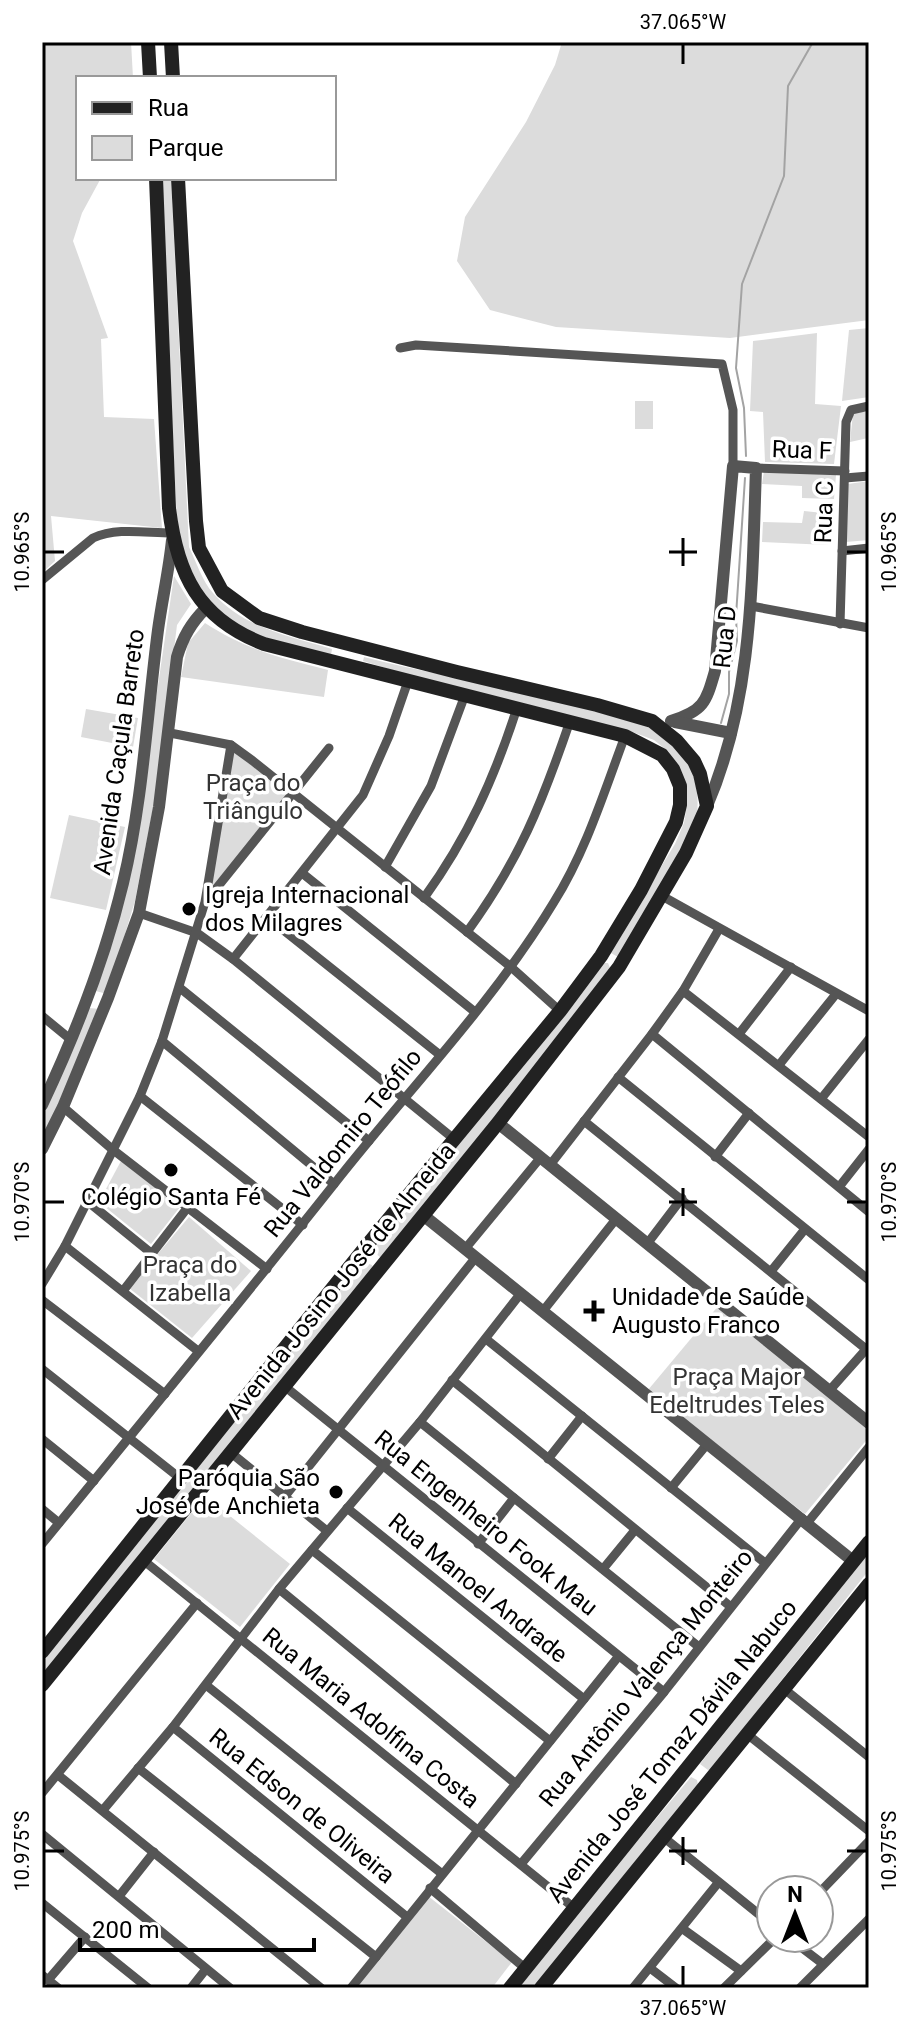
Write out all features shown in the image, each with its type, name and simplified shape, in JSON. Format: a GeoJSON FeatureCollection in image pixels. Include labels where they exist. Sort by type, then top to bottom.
{"type":"FeatureCollection","features":[{"type":"Feature","properties":{"kind":"main road"},"geometry":{"type":"LineString","coordinates":[[148,42],[150,76]]}},
{"type":"Feature","properties":{"kind":"main road"},"geometry":{"type":"LineString","coordinates":[[171,42],[173,76]]}},
{"type":"Feature","properties":{"kind":"main road"},"geometry":{"type":"LineString","coordinates":[[156,180],[172,535],[183,572],[206,608],[235,632],[284,650],[408,681]]}},
{"type":"Feature","properties":{"kind":"main road"},"geometry":{"type":"LineString","coordinates":[[178,180],[192,472],[199,548],[222,591],[259,618],[284,626],[652,721],[677,741],[694,761],[707,806]]}},
{"type":"Feature","properties":{"kind":"main road"},"geometry":{"type":"LineString","coordinates":[[284,626],[294,633],[337,645],[339,653],[332,659],[284,650]]}},
{"type":"Feature","properties":{"kind":"main road"},"geometry":{"type":"LineString","coordinates":[[408,681],[359,664],[356,658],[363,653],[404,664],[414,661]]}},
{"type":"Feature","properties":{"kind":"main road","name":"Avenida Josino José de Almeida"},"geometry":{"type":"LineString","coordinates":[[42,1652],[363,1250],[560,1011],[601,956],[641,890],[676,822],[680,786],[673,769],[662,755],[644,743],[570,721],[408,681]]}},
{"type":"Feature","properties":{"kind":"main road","name":"Avenida Josino José de Almeida"},"geometry":{"type":"LineString","coordinates":[[42,1685],[498,1123],[619,967],[686,853],[707,806]]}},
{"type":"Feature","properties":{"kind":"main road"},"geometry":{"type":"LineString","coordinates":[[601,956],[619,967]]}},
{"type":"Feature","properties":{"kind":"main road"},"geometry":{"type":"LineString","coordinates":[[363,1250],[381,1265]]}},
{"type":"Feature","properties":{"kind":"main road","name":"Avenida José Tomaz Dávila Nabuco"},"geometry":{"type":"LineString","coordinates":[[510,1988],[869,1542]]}},
{"type":"Feature","properties":{"kind":"main road","name":"Avenida José Tomaz Dávila Nabuco"},"geometry":{"type":"LineString","coordinates":[[541,1988],[869,1584]]}},
{"type":"Feature","properties":{"kind":"main road"},"geometry":{"type":"LineString","coordinates":[[689,1763],[709,1778]]}},
{"type":"Feature","properties":{"kind":"street"},"geometry":{"type":"LineString","coordinates":[[400,348],[416,345],[722,364],[733,410],[733,466],[715,671],[706,701],[699,710],[671,721]]}},
{"type":"Feature","properties":{"kind":"street","name":"Rua C"},"geometry":{"type":"LineString","coordinates":[[840,624],[846,422],[851,410],[869,406]]}},
{"type":"Feature","properties":{"kind":"street"},"geometry":{"type":"LineString","coordinates":[[733,466],[756,468]]}},
{"type":"Feature","properties":{"kind":"street","name":"Rua F"},"geometry":{"type":"LineString","coordinates":[[756,468],[869,476]]}},
{"type":"Feature","properties":{"kind":"street","name":"Rua D"},"geometry":{"type":"LineString","coordinates":[[707,806],[718,782],[747,661],[756,468]]}},
{"type":"Feature","properties":{"kind":"street"},"geometry":{"type":"LineString","coordinates":[[42,580],[102,533],[172,535]]}},
{"type":"Feature","properties":{"kind":"street","name":"Avenida Caçula Barreto"},"geometry":{"type":"LineString","coordinates":[[42,1105],[46,1086],[70,1039],[88,992],[124,882],[148,733],[158,630],[172,535]]}},
{"type":"Feature","properties":{"kind":"street"},"geometry":{"type":"LineString","coordinates":[[842,551],[869,548]]}},
{"type":"Feature","properties":{"kind":"street"},"geometry":{"type":"LineString","coordinates":[[751,606],[869,628]]}},
{"type":"Feature","properties":{"kind":"street","name":"Avenida Caçula Barreto"},"geometry":{"type":"LineString","coordinates":[[42,1149],[63,1107],[108,998],[139,913],[176,713],[176,668],[183,638],[206,608]]}},
{"type":"Feature","properties":{"kind":"street"},"geometry":{"type":"LineString","coordinates":[[233,959],[363,795],[379,762],[408,681]]}},
{"type":"Feature","properties":{"kind":"street"},"geometry":{"type":"LineString","coordinates":[[385,867],[431,786],[465,695]]}},
{"type":"Feature","properties":{"kind":"street"},"geometry":{"type":"LineString","coordinates":[[424,898],[448,865],[476,815],[497,768],[517,708]]}},
{"type":"Feature","properties":{"kind":"street"},"geometry":{"type":"LineString","coordinates":[[467,932],[496,892],[523,843],[542,803],[570,721]]}},
{"type":"Feature","properties":{"kind":"street"},"geometry":{"type":"LineString","coordinates":[[652,721],[671,721],[731,733]]}},
{"type":"Feature","properties":{"kind":"street"},"geometry":{"type":"LineString","coordinates":[[170,733],[231,745],[511,967],[560,1011]]}},
{"type":"Feature","properties":{"kind":"street","name":"Rua Valdomiro Teófilo"},"geometry":{"type":"LineString","coordinates":[[42,1544],[511,967],[570,875],[592,827],[625,736]]}},
{"type":"Feature","properties":{"kind":"street"},"geometry":{"type":"LineString","coordinates":[[42,1284],[65,1246],[140,1096],[162,1041],[205,902],[231,745]]}},
{"type":"Feature","properties":{"kind":"street"},"geometry":{"type":"LineString","coordinates":[[205,902],[329,748]]}},
{"type":"Feature","properties":{"kind":"street"},"geometry":{"type":"LineString","coordinates":[[302,873],[475,1012]]}},
{"type":"Feature","properties":{"kind":"street"},"geometry":{"type":"LineString","coordinates":[[662,896],[869,1011]]}},
{"type":"Feature","properties":{"kind":"street"},"geometry":{"type":"LineString","coordinates":[[139,913],[197,933],[454,1139]]}},
{"type":"Feature","properties":{"kind":"street"},"geometry":{"type":"LineString","coordinates":[[267,917],[440,1055]]}},
{"type":"Feature","properties":{"kind":"street"},"geometry":{"type":"LineString","coordinates":[[465,1249],[584,1121],[683,991],[719,929]]}},
{"type":"Feature","properties":{"kind":"street"},"geometry":{"type":"LineString","coordinates":[[739,1034],[791,967]]}},
{"type":"Feature","properties":{"kind":"street"},"geometry":{"type":"LineString","coordinates":[[180,988],[369,1141]]}},
{"type":"Feature","properties":{"kind":"street"},"geometry":{"type":"LineString","coordinates":[[683,991],[867,1132]]}},
{"type":"Feature","properties":{"kind":"street"},"geometry":{"type":"LineString","coordinates":[[88,992],[108,998]]}},
{"type":"Feature","properties":{"kind":"street"},"geometry":{"type":"LineString","coordinates":[[779,1065],[836,994]]}},
{"type":"Feature","properties":{"kind":"street"},"geometry":{"type":"LineString","coordinates":[[42,1016],[70,1039]]}},
{"type":"Feature","properties":{"kind":"street"},"geometry":{"type":"LineString","coordinates":[[652,1034],[869,1212]]}},
{"type":"Feature","properties":{"kind":"street"},"geometry":{"type":"LineString","coordinates":[[821,1099],[869,1039]]}},
{"type":"Feature","properties":{"kind":"street"},"geometry":{"type":"LineString","coordinates":[[162,1041],[334,1184]]}},
{"type":"Feature","properties":{"kind":"street"},"geometry":{"type":"LineString","coordinates":[[618,1077],[869,1280]]}},
{"type":"Feature","properties":{"kind":"street"},"geometry":{"type":"LineString","coordinates":[[140,1096],[303,1225]]}},
{"type":"Feature","properties":{"kind":"street"},"geometry":{"type":"LineString","coordinates":[[63,1107],[112,1149],[267,1269]]}},
{"type":"Feature","properties":{"kind":"street"},"geometry":{"type":"LineString","coordinates":[[715,1157],[749,1113]]}},
{"type":"Feature","properties":{"kind":"street"},"geometry":{"type":"LineString","coordinates":[[584,1121],[868,1347],[829,1391]]}},
{"type":"Feature","properties":{"kind":"street"},"geometry":{"type":"LineString","coordinates":[[498,1123],[869,1423]]}},
{"type":"Feature","properties":{"kind":"street"},"geometry":{"type":"LineString","coordinates":[[839,1187],[869,1149]]}},
{"type":"Feature","properties":{"kind":"street"},"geometry":{"type":"LineString","coordinates":[[647,1244],[682,1198]]}},
{"type":"Feature","properties":{"kind":"street"},"geometry":{"type":"LineString","coordinates":[[87,1201],[151,1253]]}},
{"type":"Feature","properties":{"kind":"street"},"geometry":{"type":"LineString","coordinates":[[123,1291],[188,1207]]}},
{"type":"Feature","properties":{"kind":"street"},"geometry":{"type":"LineString","coordinates":[[423,1215],[853,1561]]}},
{"type":"Feature","properties":{"kind":"street"},"geometry":{"type":"LineString","coordinates":[[543,1311],[616,1219]]}},
{"type":"Feature","properties":{"kind":"street"},"geometry":{"type":"LineString","coordinates":[[772,1270],[805,1229]]}},
{"type":"Feature","properties":{"kind":"street"},"geometry":{"type":"LineString","coordinates":[[65,1246],[198,1351]]}},
{"type":"Feature","properties":{"kind":"street"},"geometry":{"type":"LineString","coordinates":[[286,1495],[476,1257]]}},
{"type":"Feature","properties":{"kind":"street"},"geometry":{"type":"LineString","coordinates":[[103,1810],[173,1727],[279,1589],[420,1422],[521,1293]]}},
{"type":"Feature","properties":{"kind":"street"},"geometry":{"type":"LineString","coordinates":[[42,1300],[165,1394]]}},
{"type":"Feature","properties":{"kind":"street"},"geometry":{"type":"LineString","coordinates":[[486,1339],[765,1563]]}},
{"type":"Feature","properties":{"kind":"street"},"geometry":{"type":"LineString","coordinates":[[42,1369],[181,1479]]}},
{"type":"Feature","properties":{"kind":"street"},"geometry":{"type":"LineString","coordinates":[[452,1380],[731,1607]]}},
{"type":"Feature","properties":{"kind":"street","name":"Rua Engenheiro Fook Mau"},"geometry":{"type":"LineString","coordinates":[[283,1385],[664,1692]]}},
{"type":"Feature","properties":{"kind":"street"},"geometry":{"type":"LineString","coordinates":[[548,1459],[582,1416]]}},
{"type":"Feature","properties":{"kind":"street"},"geometry":{"type":"LineString","coordinates":[[420,1422],[699,1647]]}},
{"type":"Feature","properties":{"kind":"street"},"geometry":{"type":"LineString","coordinates":[[42,1439],[94,1481]]}},
{"type":"Feature","properties":{"kind":"street"},"geometry":{"type":"LineString","coordinates":[[671,1488],[708,1443]]}},
{"type":"Feature","properties":{"kind":"street","name":"Rua Antônio Valença Monteiro"},"geometry":{"type":"LineString","coordinates":[[521,1864],[664,1692],[765,1563],[869,1447]]}},
{"type":"Feature","properties":{"kind":"street"},"geometry":{"type":"LineString","coordinates":[[230,1452],[327,1531]]}},
{"type":"Feature","properties":{"kind":"street"},"geometry":{"type":"LineString","coordinates":[[478,1544],[514,1498]]}},
{"type":"Feature","properties":{"kind":"street","name":"Rua Manoel Andrade"},"geometry":{"type":"LineString","coordinates":[[347,1508],[584,1699]]}},
{"type":"Feature","properties":{"kind":"street"},"geometry":{"type":"LineString","coordinates":[[42,1509],[59,1523]]}},
{"type":"Feature","properties":{"kind":"street"},"geometry":{"type":"LineString","coordinates":[[603,1569],[635,1530]]}},
{"type":"Feature","properties":{"kind":"street"},"geometry":{"type":"LineString","coordinates":[[312,1550],[550,1741]]}},
{"type":"Feature","properties":{"kind":"street","name":"Rua Maria Adolfina Costa"},"geometry":{"type":"LineString","coordinates":[[143,1560],[573,1907]]}},
{"type":"Feature","properties":{"kind":"street"},"geometry":{"type":"LineString","coordinates":[[279,1589],[516,1784]]}},
{"type":"Feature","properties":{"kind":"street"},"geometry":{"type":"LineString","coordinates":[[42,1793],[197,1603]]}},
{"type":"Feature","properties":{"kind":"street"},"geometry":{"type":"LineString","coordinates":[[351,1988],[618,1657]]}},
{"type":"Feature","properties":{"kind":"street"},"geometry":{"type":"LineString","coordinates":[[206,1685],[441,1873]]}},
{"type":"Feature","properties":{"kind":"street"},"geometry":{"type":"LineString","coordinates":[[783,1688],[869,1757]]}},
{"type":"Feature","properties":{"kind":"street","name":"Rua Edson de Oliveira"},"geometry":{"type":"LineString","coordinates":[[173,1727],[407,1917]]}},
{"type":"Feature","properties":{"kind":"street"},"geometry":{"type":"LineString","coordinates":[[747,1734],[869,1831]]}},
{"type":"Feature","properties":{"kind":"street"},"geometry":{"type":"LineString","coordinates":[[138,1768],[376,1957]]}},
{"type":"Feature","properties":{"kind":"street"},"geometry":{"type":"LineString","coordinates":[[58,1775],[321,1988]]}},
{"type":"Feature","properties":{"kind":"street"},"geometry":{"type":"LineString","coordinates":[[42,1834],[230,1988]]}},
{"type":"Feature","properties":{"kind":"street"},"geometry":{"type":"LineString","coordinates":[[662,1836],[755,1912]]}},
{"type":"Feature","properties":{"kind":"street"},"geometry":{"type":"LineString","coordinates":[[835,1876],[869,1841]]}},
{"type":"Feature","properties":{"kind":"street"},"geometry":{"type":"LineString","coordinates":[[120,1895],[154,1852]]}},
{"type":"Feature","properties":{"kind":"street"},"geometry":{"type":"LineString","coordinates":[[633,1988],[718,1883]]}},
{"type":"Feature","properties":{"kind":"street"},"geometry":{"type":"LineString","coordinates":[[430,1888],[526,1969]]}},
{"type":"Feature","properties":{"kind":"street"},"geometry":{"type":"LineString","coordinates":[[42,1903],[148,1988]]}},
{"type":"Feature","properties":{"kind":"street"},"geometry":{"type":"LineString","coordinates":[[800,1988],[869,1919]]}},
{"type":"Feature","properties":{"kind":"street"},"geometry":{"type":"LineString","coordinates":[[683,1929],[741,1971]]}},
{"type":"Feature","properties":{"kind":"street"},"geometry":{"type":"LineString","coordinates":[[58,1988],[45,1978],[85,1937]]}},
{"type":"Feature","properties":{"kind":"street"},"geometry":{"type":"LineString","coordinates":[[724,1988],[759,1954]]}},
{"type":"Feature","properties":{"kind":"street"},"geometry":{"type":"LineString","coordinates":[[810,1954],[823,1964]]}},
{"type":"Feature","properties":{"kind":"street"},"geometry":{"type":"LineString","coordinates":[[650,1968],[676,1988]]}},
{"type":"Feature","properties":{"kind":"street"},"geometry":{"type":"LineString","coordinates":[[191,1988],[206,1969]]}},
{"type":"Feature","properties":{"kind":"green space"},"geometry":{"type":"Polygon","coordinates":[[[42,42],[131,42],[133,76],[76,76],[76,180],[100,180],[82,213],[73,241],[108,338],[101,339],[104,417],[154,419],[162,528],[51,516],[55,561],[42,573],[42,42]]]}},
{"type":"Feature","properties":{"kind":"green space"},"geometry":{"type":"Polygon","coordinates":[[[562,42],[869,42],[869,320],[730,338],[556,327],[490,310],[457,261],[465,217],[526,122],[555,65],[562,42]]]}},
{"type":"Feature","properties":{"kind":"green space"},"geometry":{"type":"Polygon","coordinates":[[[160,180],[171,180],[189,547],[213,593],[238,615],[284,635],[332,649],[331,655],[239,631],[205,600],[178,542],[160,180]]]}},
{"type":"Feature","properties":{"kind":"green space"},"geometry":{"type":"Polygon","coordinates":[[[869,328],[869,397],[842,401],[849,330],[869,328]]]}},
{"type":"Feature","properties":{"kind":"green space"},"geometry":{"type":"Polygon","coordinates":[[[817,333],[815,404],[841,406],[834,464],[765,462],[763,412],[750,411],[753,341],[817,333]]]}},
{"type":"Feature","properties":{"kind":"green space"},"geometry":{"type":"Polygon","coordinates":[[[635,401],[653,401],[653,429],[635,429],[635,401]]]}},
{"type":"Feature","properties":{"kind":"green space"},"geometry":{"type":"Polygon","coordinates":[[[869,411],[869,441],[868,438],[850,442],[853,413],[869,411]]]}},
{"type":"Feature","properties":{"kind":"green space"},"geometry":{"type":"Polygon","coordinates":[[[764,471],[836,475],[834,499],[802,498],[802,486],[762,484],[764,471]]]}},
{"type":"Feature","properties":{"kind":"green space"},"geometry":{"type":"Polygon","coordinates":[[[869,481],[869,540],[846,542],[848,484],[869,481]]]}},
{"type":"Feature","properties":{"kind":"green space"},"geometry":{"type":"Polygon","coordinates":[[[804,511],[833,514],[828,545],[762,542],[763,522],[802,523],[804,511]]]}},
{"type":"Feature","properties":{"kind":"green space"},"geometry":{"type":"Polygon","coordinates":[[[174,576],[191,604],[177,625],[157,787],[135,901],[107,994],[92,990],[144,781],[174,576]]]}},
{"type":"Feature","properties":{"kind":"green space"},"geometry":{"type":"Polygon","coordinates":[[[205,623],[264,652],[328,670],[324,697],[181,677],[188,643],[205,623]]]}},
{"type":"Feature","properties":{"kind":"green space"},"geometry":{"type":"Polygon","coordinates":[[[364,657],[551,698],[643,724],[659,731],[680,750],[696,786],[695,827],[620,958],[609,952],[675,844],[684,823],[686,789],[669,752],[654,740],[630,731],[418,678],[363,661],[364,657]]]}},
{"type":"Feature","properties":{"kind":"green space"},"geometry":{"type":"Polygon","coordinates":[[[86,709],[138,718],[133,747],[81,737],[86,709]]]}},
{"type":"Feature","properties":{"kind":"green space","name":"Praça do Triângulo"},"geometry":{"type":"Polygon","coordinates":[[[234,750],[289,794],[210,889],[234,750]]]}},
{"type":"Feature","properties":{"kind":"green space"},"geometry":{"type":"Polygon","coordinates":[[[69,815],[125,827],[106,910],[50,898],[69,815]]]}},
{"type":"Feature","properties":{"kind":"green space"},"geometry":{"type":"Polygon","coordinates":[[[602,963],[608,963],[612,973],[381,1258],[373,1251],[376,1246],[602,963]]]}},
{"type":"Feature","properties":{"kind":"green space"},"geometry":{"type":"Polygon","coordinates":[[[89,1008],[100,1009],[42,1140],[42,1109],[89,1008]]]}},
{"type":"Feature","properties":{"kind":"green space"},"geometry":{"type":"Polygon","coordinates":[[[121,1161],[180,1207],[151,1244],[99,1202],[121,1161]]]}},
{"type":"Feature","properties":{"kind":"green space","name":"Praça do Izabella"},"geometry":{"type":"Polygon","coordinates":[[[189,1217],[251,1271],[192,1338],[129,1288],[189,1217]]]}},
{"type":"Feature","properties":{"kind":"green space"},"geometry":{"type":"Polygon","coordinates":[[[363,1262],[372,1265],[374,1271],[42,1680],[42,1659],[363,1262]]]}},
{"type":"Feature","properties":{"kind":"green space","name":"Praça Major Edeltrudes Teles"},"geometry":{"type":"Polygon","coordinates":[[[719,1305],[869,1431],[869,1437],[805,1514],[648,1390],[719,1305]]]}},
{"type":"Feature","properties":{"kind":"green space"},"geometry":{"type":"Polygon","coordinates":[[[205,1496],[290,1564],[240,1627],[154,1559],[205,1496]]]}},
{"type":"Feature","properties":{"kind":"green space"},"geometry":{"type":"Polygon","coordinates":[[[869,1549],[869,1570],[711,1769],[700,1764],[869,1549]]]}},
{"type":"Feature","properties":{"kind":"green space"},"geometry":{"type":"Polygon","coordinates":[[[691,1777],[697,1780],[698,1785],[534,1988],[514,1988],[691,1777]]]}},
{"type":"Feature","properties":{"kind":"green space"},"geometry":{"type":"Polygon","coordinates":[[[428,1896],[512,1962],[492,1988],[353,1988],[428,1896]]]}},
{"type":"Feature","properties":{"kind":"waterway"},"geometry":{"type":"LineString","coordinates":[[746,456],[744,408],[736,368],[742,284],[784,176],[788,86],[813,42]]}},
{"type":"Feature","properties":{"kind":"waterway"},"geometry":{"type":"LineString","coordinates":[[721,723],[737,641],[745,478]]}},
{"type":"Feature","properties":{"kind":"place","name":"Igreja Internacional dos Milagres"},"geometry":{"type":"Point","coordinates":[189,909]}},
{"type":"Feature","properties":{"kind":"place","name":"Colégio Santa Fé"},"geometry":{"type":"Point","coordinates":[171,1170]}},
{"type":"Feature","properties":{"kind":"place","name":"Unidade de Saúde Augusto Franco"},"geometry":{"type":"Point","coordinates":[594,1311]}},
{"type":"Feature","properties":{"kind":"place","name":"Paróquia São José de Anchieta"},"geometry":{"type":"Point","coordinates":[336,1492]}}]}
